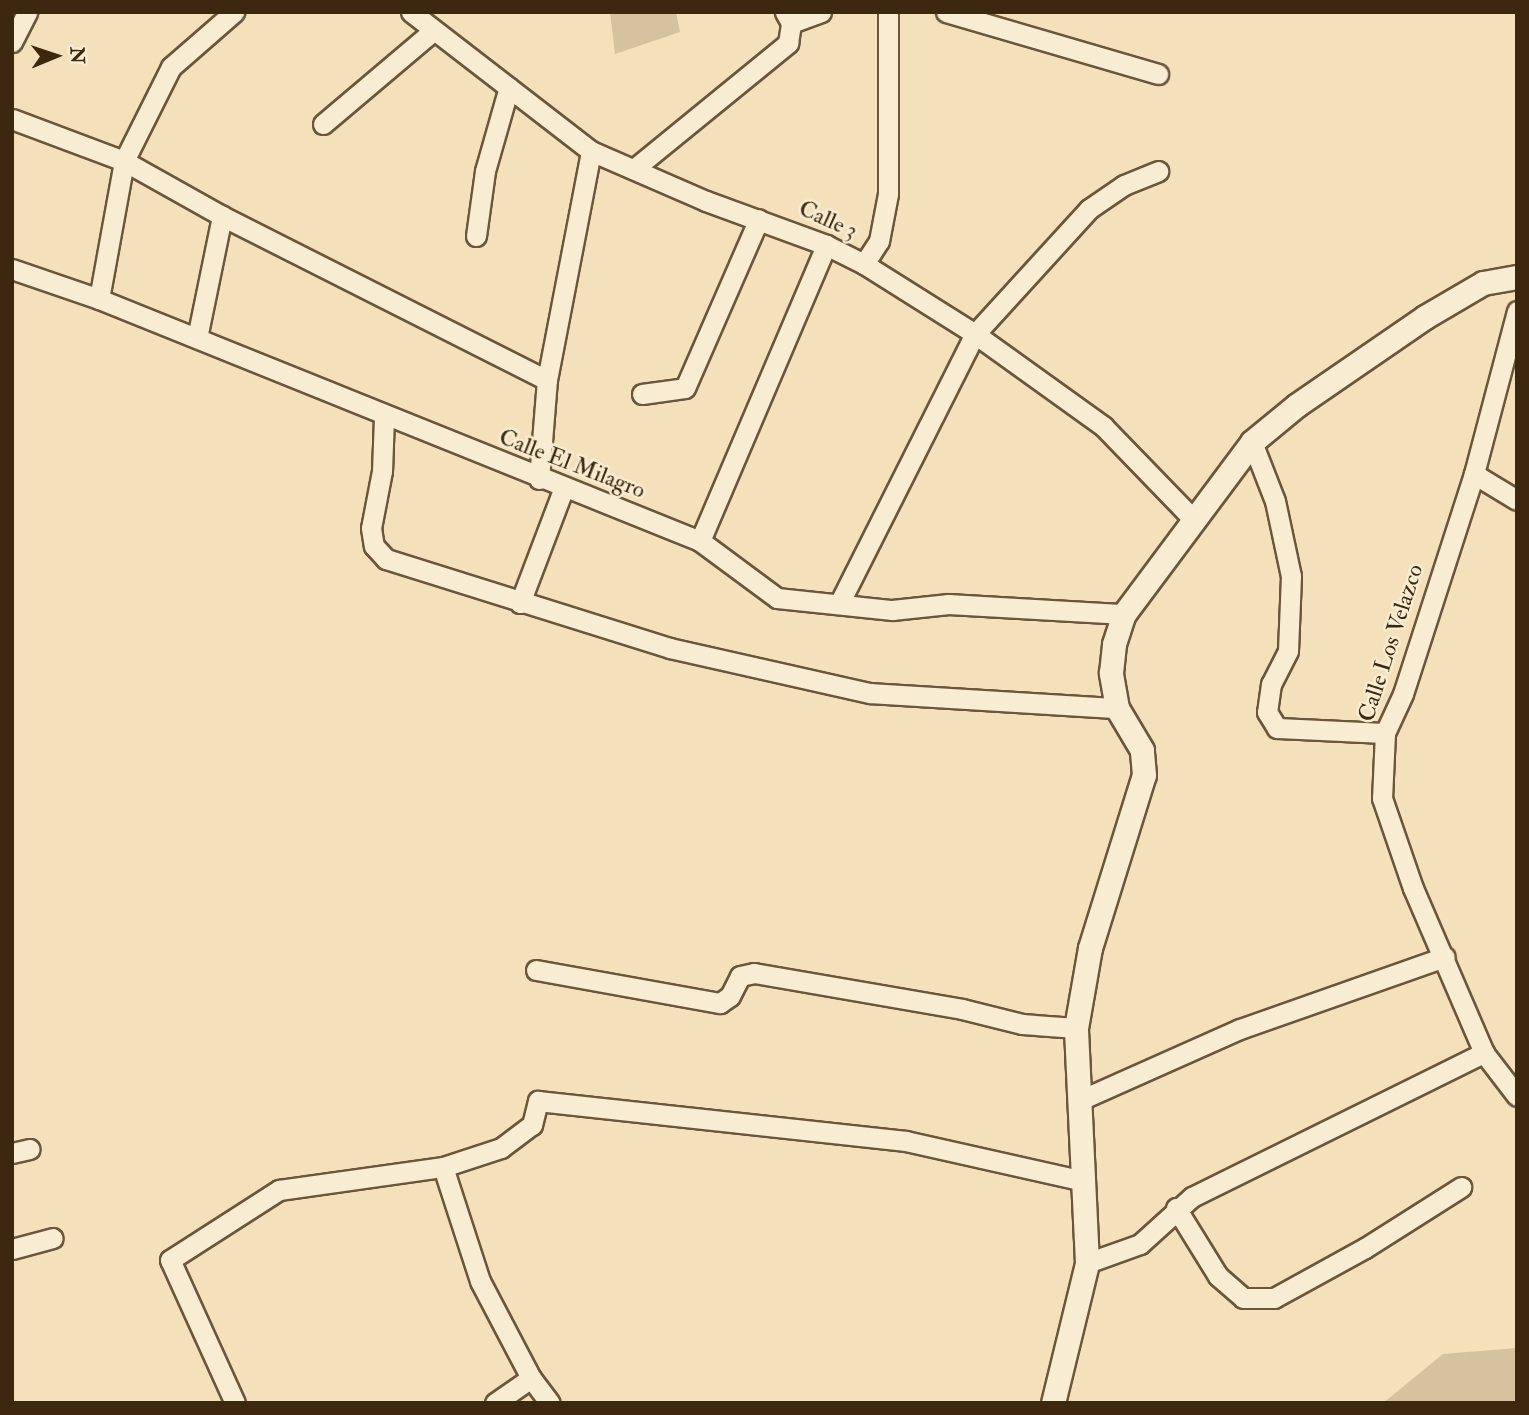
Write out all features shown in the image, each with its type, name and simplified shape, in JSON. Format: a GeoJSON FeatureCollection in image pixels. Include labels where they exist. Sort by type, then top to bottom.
{"type":"FeatureCollection","features":[{"type":"Feature","properties":{"kind":"street"},"geometry":{"type":"LineString","coordinates":[[12,42],[27,12]]}},
{"type":"Feature","properties":{"kind":"street"},"geometry":{"type":"LineString","coordinates":[[99,299],[124,161],[172,66],[234,12]]}},
{"type":"Feature","properties":{"kind":"street","name":"Calle 3"},"geometry":{"type":"LineString","coordinates":[[411,12],[591,151],[706,201],[826,245],[864,264],[975,334],[1103,426],[1195,521]]}},
{"type":"Feature","properties":{"kind":"street"},"geometry":{"type":"LineString","coordinates":[[635,168],[788,43],[788,18],[821,12]]}},
{"type":"Feature","properties":{"kind":"street"},"geometry":{"type":"LineString","coordinates":[[864,264],[879,241],[888,194],[888,12]]}},
{"type":"Feature","properties":{"kind":"street"},"geometry":{"type":"LineString","coordinates":[[946,12],[1158,74]]}},
{"type":"Feature","properties":{"kind":"street"},"geometry":{"type":"LineString","coordinates":[[323,124],[433,31]]}},
{"type":"Feature","properties":{"kind":"street"},"geometry":{"type":"LineString","coordinates":[[476,236],[485,171],[509,87]]}},
{"type":"Feature","properties":{"kind":"street"},"geometry":{"type":"LineString","coordinates":[[12,119],[124,161],[222,216],[547,380]]}},
{"type":"Feature","properties":{"kind":"street"},"geometry":{"type":"LineString","coordinates":[[539,478],[547,380],[591,151]]}},
{"type":"Feature","properties":{"kind":"street"},"geometry":{"type":"LineString","coordinates":[[840,602],[975,334],[1089,209],[1124,185],[1158,171]]}},
{"type":"Feature","properties":{"kind":"street"},"geometry":{"type":"LineString","coordinates":[[197,338],[222,216]]}},
{"type":"Feature","properties":{"kind":"street"},"geometry":{"type":"LineString","coordinates":[[642,394],[685,388],[759,219]]}},
{"type":"Feature","properties":{"kind":"street"},"geometry":{"type":"LineString","coordinates":[[700,541],[826,245]]}},
{"type":"Feature","properties":{"kind":"street","name":"Calle El Milagro"},"geometry":{"type":"LineString","coordinates":[[12,269],[99,299],[384,417],[700,541],[777,598],[840,602],[892,610],[949,604],[1124,614]]}},
{"type":"Feature","properties":{"kind":"street"},"geometry":{"type":"LineString","coordinates":[[1052,1403],[1087,1263],[1076,1028],[1090,948],[1144,775],[1142,750],[1117,708],[1111,673],[1114,644],[1124,614],[1252,442],[1366,357],[1483,283],[1517,277]]}},
{"type":"Feature","properties":{"kind":"street","name":"Calle Los Velazco"},"geometry":{"type":"LineString","coordinates":[[1517,311],[1474,474],[1403,694],[1385,733],[1382,798],[1413,888],[1445,957],[1484,1053],[1517,1096]]}},
{"type":"Feature","properties":{"kind":"street"},"geometry":{"type":"LineString","coordinates":[[384,417],[382,471],[372,528],[377,551],[416,570],[682,651],[870,693],[1117,708]]}},
{"type":"Feature","properties":{"kind":"street"},"geometry":{"type":"LineString","coordinates":[[1252,442],[1275,501],[1291,576],[1288,651],[1271,684],[1267,712],[1277,728],[1385,733]]}},
{"type":"Feature","properties":{"kind":"street"},"geometry":{"type":"LineString","coordinates":[[1474,474],[1517,500]]}},
{"type":"Feature","properties":{"kind":"street"},"geometry":{"type":"LineString","coordinates":[[520,603],[564,487]]}},
{"type":"Feature","properties":{"kind":"street"},"geometry":{"type":"LineString","coordinates":[[1078,1101],[1240,1029],[1445,957]]}},
{"type":"Feature","properties":{"kind":"street"},"geometry":{"type":"LineString","coordinates":[[536,970],[720,1003],[730,996],[740,976],[754,973],[962,1009],[1022,1024],[1076,1028]]}},
{"type":"Feature","properties":{"kind":"street"},"geometry":{"type":"LineString","coordinates":[[1087,1263],[1140,1244],[1176,1208],[1283,1150],[1484,1053]]}},
{"type":"Feature","properties":{"kind":"street"},"geometry":{"type":"LineString","coordinates":[[234,1403],[170,1261],[279,1190],[443,1167],[501,1148],[532,1125],[538,1101],[906,1141],[1084,1181]]}},
{"type":"Feature","properties":{"kind":"street"},"geometry":{"type":"LineString","coordinates":[[443,1167],[480,1281],[531,1378],[550,1403]]}},
{"type":"Feature","properties":{"kind":"street"},"geometry":{"type":"LineString","coordinates":[[1176,1208],[1217,1276],[1242,1298],[1273,1298],[1366,1248],[1461,1187]]}},
{"type":"Feature","properties":{"kind":"street"},"geometry":{"type":"LineString","coordinates":[[12,1249],[53,1238]]}},
{"type":"Feature","properties":{"kind":"street"},"geometry":{"type":"LineString","coordinates":[[495,1403],[531,1378]]}},
{"type":"Feature","properties":{"kind":"shaded area"},"geometry":{"type":"Polygon","coordinates":[[[610,12],[676,12],[680,32],[615,54],[610,12]]]}},
{"type":"Feature","properties":{"kind":"shaded area"},"geometry":{"type":"Polygon","coordinates":[[[1517,1348],[1517,1403],[1383,1403],[1443,1354],[1517,1348]]]}}]}
